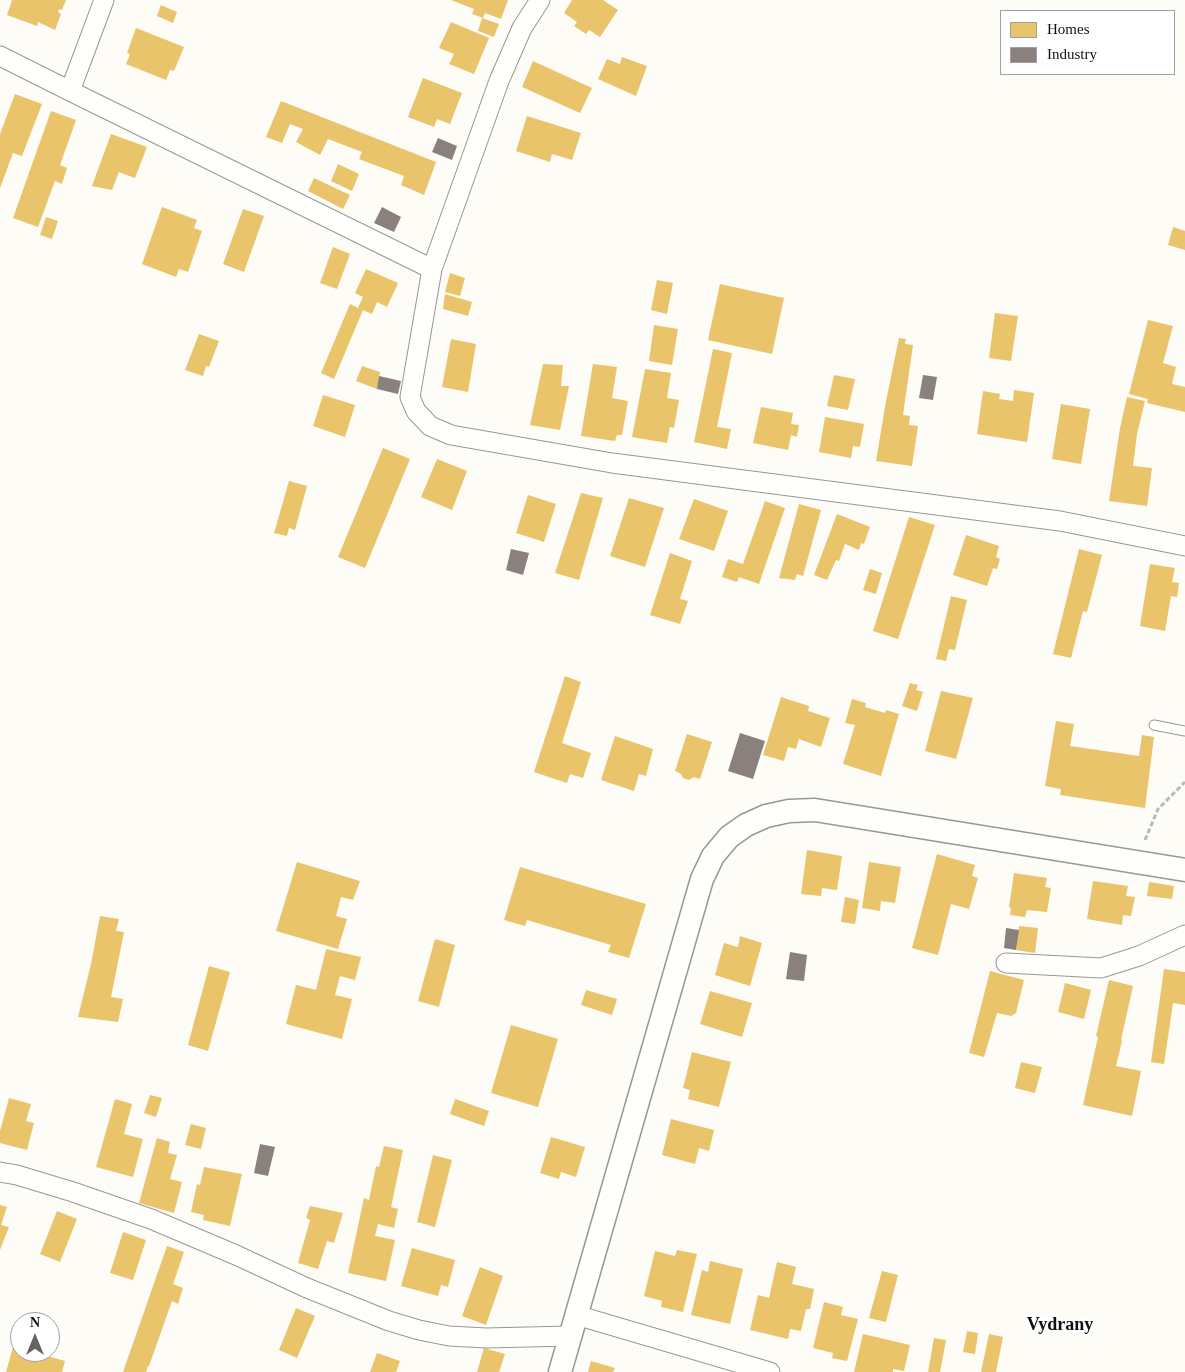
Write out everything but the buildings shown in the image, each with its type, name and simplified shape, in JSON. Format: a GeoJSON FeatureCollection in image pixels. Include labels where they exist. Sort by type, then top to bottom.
{"type":"FeatureCollection","features":[{"type":"Feature","properties":{"kind":"street"},"geometry":{"type":"LineString","coordinates":[[70,92],[104,0]]}},
{"type":"Feature","properties":{"kind":"street"},"geometry":{"type":"LineString","coordinates":[[540,0],[522,28],[499,81],[432,269],[410,397],[416,411],[430,426],[451,435],[612,463],[1060,520],[1185,546]]}},
{"type":"Feature","properties":{"kind":"street"},"geometry":{"type":"LineString","coordinates":[[0,56],[432,269]]}},
{"type":"Feature","properties":{"kind":"street"},"geometry":{"type":"LineString","coordinates":[[560,1372],[702,879],[713,856],[729,837],[746,825],[766,816],[789,811],[815,810],[1185,870]]}},
{"type":"Feature","properties":{"kind":"street"},"geometry":{"type":"LineString","coordinates":[[1006,963],[1101,968],[1139,956],[1185,935]]}},
{"type":"Feature","properties":{"kind":"street"},"geometry":{"type":"LineString","coordinates":[[0,1172],[18,1175],[54,1186],[151,1219],[307,1288],[390,1321],[419,1330],[449,1336],[486,1338],[573,1325],[770,1372]]}},
{"type":"Feature","properties":{"kind":"lane"},"geometry":{"type":"LineString","coordinates":[[1154,725],[1185,732]]}},
{"type":"Feature","properties":{"kind":"path"},"geometry":{"type":"LineString","coordinates":[[1143,845],[1158,808],[1185,782]]}},
{"type":"Feature","properties":{"kind":"district","name":"Vydrany"},"geometry":{"type":"Point","coordinates":[1060,1325]}}]}
